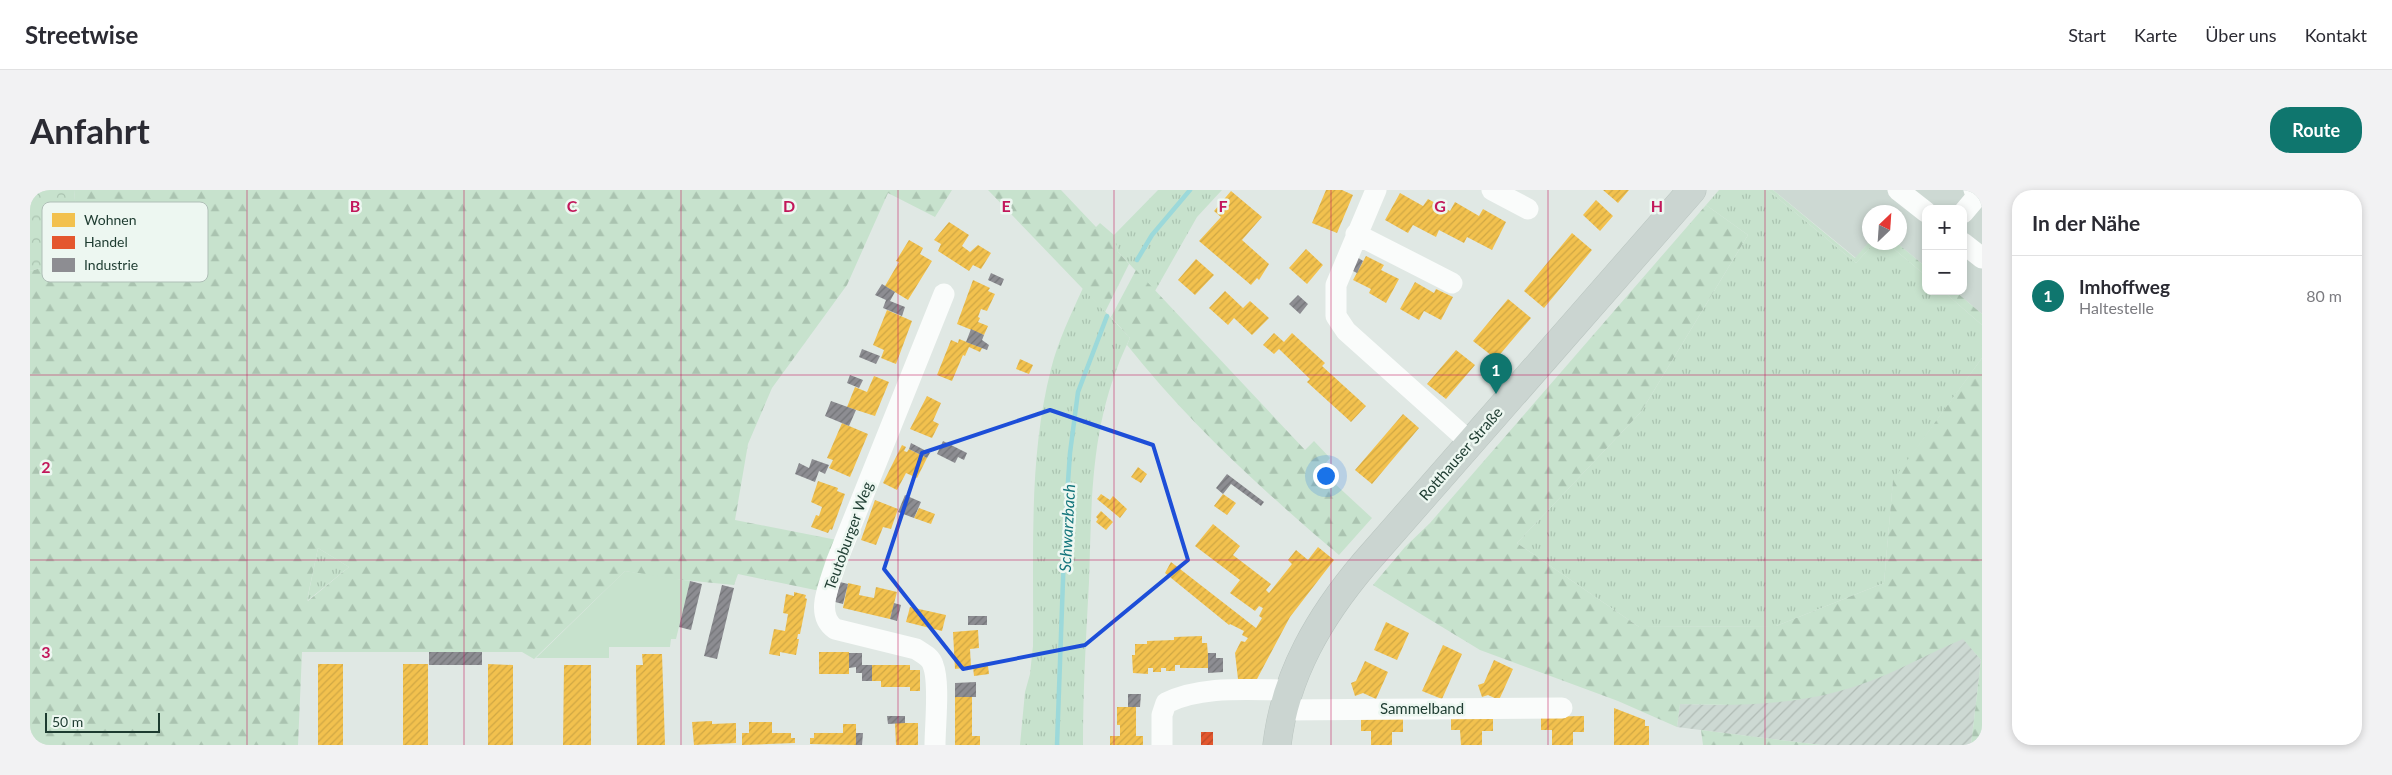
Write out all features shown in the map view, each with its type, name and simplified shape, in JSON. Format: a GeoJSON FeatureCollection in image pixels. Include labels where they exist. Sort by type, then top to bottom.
{"type":"FeatureCollection","features":[{"type":"Feature","properties":{"kind":"main road","name":"Rotthauser Straße"},"geometry":{"type":"LineString","coordinates":[[1277,745],[1286,700],[1304,651],[1326,612],[1371,557],[1692,190]]}},
{"type":"Feature","properties":{"kind":"street"},"geometry":{"type":"LineString","coordinates":[[1376,190],[1336,285],[1336,316],[1346,331],[1471,443]]}},
{"type":"Feature","properties":{"kind":"street"},"geometry":{"type":"LineString","coordinates":[[1492,190],[1528,209]]}},
{"type":"Feature","properties":{"kind":"street"},"geometry":{"type":"LineString","coordinates":[[1898,190],[1922,209]]}},
{"type":"Feature","properties":{"kind":"street"},"geometry":{"type":"LineString","coordinates":[[1967,208],[1979,194],[1974,190]]}},
{"type":"Feature","properties":{"kind":"street"},"geometry":{"type":"LineString","coordinates":[[1356,234],[1452,283]]}},
{"type":"Feature","properties":{"kind":"street"},"geometry":{"type":"LineString","coordinates":[[1967,246],[1982,258]]}},
{"type":"Feature","properties":{"kind":"street","name":"Teutoburger Weg"},"geometry":{"type":"LineString","coordinates":[[935,745],[934,664],[927,656],[916,650],[835,629],[825,620],[824,614],[836,563],[944,294]]}},
{"type":"Feature","properties":{"kind":"street","name":"Sammelband"},"geometry":{"type":"LineString","coordinates":[[1162,745],[1162,716],[1166,703],[1179,696],[1198,693],[1286,700],[1562,708]]}},
{"type":"Feature","properties":{"kind":"highlighted area"},"geometry":{"type":"Polygon","coordinates":[[[1050,410],[1153,445],[1188,560],[1085,645],[963,669],[884,569],[922,453],[1050,410]]]}},
{"type":"Feature","properties":{"kind":"shaded area"},"geometry":{"type":"Polygon","coordinates":[[[1773,190],[1982,190],[1982,314],[1960,295],[1967,295],[1967,205],[1922,205],[1922,264],[1905,250],[1907,250],[1907,205],[1862,205],[1862,250],[1856,258],[1773,190]]]}},
{"type":"Feature","properties":{"kind":"shaded area"},"geometry":{"type":"Polygon","coordinates":[[[1963,638],[1981,660],[1971,745],[1821,745],[1677,727],[1680,704],[1721,705],[1862,684],[1963,638]]]}},
{"type":"Feature","properties":{"kind":"green space"},"geometry":{"type":"Polygon","coordinates":[[[30,190],[74,190],[75,202],[42,202],[42,268],[30,271],[30,190]]]}},
{"type":"Feature","properties":{"kind":"green space"},"geometry":{"type":"Polygon","coordinates":[[[74,190],[952,190],[935,217],[888,193],[847,285],[772,388],[748,444],[735,520],[837,540],[820,591],[738,574],[734,585],[663,578],[625,571],[534,659],[522,652],[302,652],[298,745],[30,745],[30,271],[42,268],[42,282],[208,282],[208,202],[75,202],[74,190]],[[318,548],[307,600],[349,567],[318,548]]]}},
{"type":"Feature","properties":{"kind":"green space"},"geometry":{"type":"Polygon","coordinates":[[[988,190],[1061,190],[1096,227],[1100,223],[1114,235],[1118,252],[1129,264],[1105,312],[988,190]]]}},
{"type":"Feature","properties":{"kind":"green space"},"geometry":{"type":"Polygon","coordinates":[[[1158,190],[1222,190],[1197,217],[1155,291],[1118,252],[1114,235],[1158,190]]]}},
{"type":"Feature","properties":{"kind":"green space"},"geometry":{"type":"Polygon","coordinates":[[[1719,190],[1768,190],[1856,263],[1868,250],[1895,250],[1922,273],[1922,295],[1948,295],[1982,325],[1982,358],[1893,481],[1884,583],[1776,626],[1639,627],[1517,543],[1641,412],[1748,235],[1706,205],[1719,190]]]}},
{"type":"Feature","properties":{"kind":"green space"},"geometry":{"type":"Polygon","coordinates":[[[1768,190],[1773,190],[1855,258],[1862,250],[1868,250],[1856,263],[1768,190]]]}},
{"type":"Feature","properties":{"kind":"green space"},"geometry":{"type":"Polygon","coordinates":[[[1706,205],[1748,235],[1641,412],[1517,543],[1639,627],[1776,626],[1884,583],[1893,480],[1982,358],[1982,745],[1971,745],[1981,660],[1963,639],[1875,679],[1840,691],[1772,703],[1680,704],[1677,727],[1618,701],[1480,650],[1373,585],[1405,547],[1430,523],[1706,205]]]}},
{"type":"Feature","properties":{"kind":"green space"},"geometry":{"type":"Polygon","coordinates":[[[1895,250],[1905,250],[1922,264],[1922,273],[1895,250]]]}},
{"type":"Feature","properties":{"kind":"green space"},"geometry":{"type":"Polygon","coordinates":[[[1136,270],[1305,450],[1314,441],[1330,458],[1320,470],[1372,518],[1339,555],[1227,455],[1175,402],[1127,345],[1130,338],[1111,317],[1136,270]]]}},
{"type":"Feature","properties":{"kind":"green space"},"geometry":{"type":"Polygon","coordinates":[[[1083,288],[1130,338],[1107,398],[1096,458],[1091,518],[1083,745],[1020,745],[1025,692],[1030,674],[1033,646],[1035,472],[1039,437],[1044,403],[1057,348],[1083,288]]]}},
{"type":"Feature","properties":{"kind":"green space"},"geometry":{"type":"Polygon","coordinates":[[[1948,295],[1960,295],[1982,314],[1982,325],[1948,295]]]}},
{"type":"Feature","properties":{"kind":"green space"},"geometry":{"type":"Polygon","coordinates":[[[318,548],[349,567],[307,601],[318,548]]]}},
{"type":"Feature","properties":{"kind":"green space"},"geometry":{"type":"Polygon","coordinates":[[[625,571],[690,581],[676,639],[671,639],[670,647],[609,647],[609,658],[536,658],[625,571]]]}},
{"type":"Feature","properties":{"kind":"green space"},"geometry":{"type":"Polygon","coordinates":[[[1701,730],[1821,745],[1703,745],[1701,730]]]}},
{"type":"Feature","properties":{"kind":"building: Wohnen"},"geometry":{"type":"Polygon","coordinates":[[[1326,190],[1342,190],[1353,195],[1337,233],[1312,223],[1326,190]]]}},
{"type":"Feature","properties":{"kind":"building: Wohnen"},"geometry":{"type":"Polygon","coordinates":[[[1603,190],[1629,190],[1618,203],[1603,190]]]}},
{"type":"Feature","properties":{"kind":"building: Wohnen"},"geometry":{"type":"Polygon","coordinates":[[[1231,191],[1262,217],[1242,240],[1269,264],[1259,280],[1257,278],[1251,285],[1199,241],[1221,217],[1214,211],[1231,191]]]}},
{"type":"Feature","properties":{"kind":"building: Wohnen"},"geometry":{"type":"Polygon","coordinates":[[[1400,193],[1423,206],[1428,199],[1450,211],[1455,202],[1479,216],[1483,209],[1506,222],[1492,250],[1467,237],[1464,243],[1439,230],[1436,237],[1413,225],[1408,233],[1385,220],[1400,193]]]}},
{"type":"Feature","properties":{"kind":"building: Wohnen"},"geometry":{"type":"Polygon","coordinates":[[[1596,200],[1613,216],[1600,231],[1583,215],[1596,200]]]}},
{"type":"Feature","properties":{"kind":"building: Wohnen"},"geometry":{"type":"Polygon","coordinates":[[[949,222],[969,235],[962,246],[970,252],[978,245],[991,253],[981,269],[973,265],[969,271],[938,251],[941,244],[934,240],[949,222]]]}},
{"type":"Feature","properties":{"kind":"building: Wohnen"},"geometry":{"type":"Polygon","coordinates":[[[1572,233],[1592,250],[1544,308],[1524,291],[1572,233]]]}},
{"type":"Feature","properties":{"kind":"building: Wohnen"},"geometry":{"type":"Polygon","coordinates":[[[909,240],[923,248],[920,254],[932,261],[908,300],[885,286],[899,262],[896,261],[909,240]]]}},
{"type":"Feature","properties":{"kind":"building: Wohnen"},"geometry":{"type":"Polygon","coordinates":[[[1306,249],[1323,265],[1307,284],[1289,268],[1306,249]]]}},
{"type":"Feature","properties":{"kind":"building: Wohnen"},"geometry":{"type":"Polygon","coordinates":[[[1366,256],[1384,265],[1381,270],[1399,279],[1386,303],[1369,293],[1371,289],[1353,280],[1366,256]]]}},
{"type":"Feature","properties":{"kind":"building: Wohnen"},"geometry":{"type":"Polygon","coordinates":[[[1196,259],[1214,275],[1195,295],[1178,280],[1196,259]]]}},
{"type":"Feature","properties":{"kind":"building: Wohnen"},"geometry":{"type":"Polygon","coordinates":[[[973,280],[990,288],[988,291],[995,294],[987,311],[981,309],[978,317],[980,318],[978,322],[988,326],[984,335],[957,324],[973,280]]]}},
{"type":"Feature","properties":{"kind":"building: Wohnen"},"geometry":{"type":"Polygon","coordinates":[[[1415,282],[1434,293],[1436,289],[1453,297],[1441,320],[1424,311],[1419,320],[1400,309],[1415,282]]]}},
{"type":"Feature","properties":{"kind":"building: Wohnen"},"geometry":{"type":"Polygon","coordinates":[[[1225,291],[1243,308],[1250,301],[1269,318],[1252,335],[1234,318],[1228,325],[1209,308],[1225,291]]]}},
{"type":"Feature","properties":{"kind":"building: Wohnen"},"geometry":{"type":"Polygon","coordinates":[[[1508,299],[1531,318],[1496,359],[1473,341],[1508,299]]]}},
{"type":"Feature","properties":{"kind":"building: Wohnen"},"geometry":{"type":"Polygon","coordinates":[[[887,310],[912,321],[896,364],[881,358],[884,350],[873,345],[887,310]]]}},
{"type":"Feature","properties":{"kind":"building: Wohnen"},"geometry":{"type":"Polygon","coordinates":[[[1274,333],[1284,342],[1292,333],[1325,363],[1322,366],[1366,406],[1351,422],[1307,382],[1310,379],[1279,349],[1274,354],[1263,345],[1274,333]]]}},
{"type":"Feature","properties":{"kind":"building: Wohnen"},"geometry":{"type":"Polygon","coordinates":[[[959,339],[982,348],[980,352],[969,347],[965,356],[963,355],[952,381],[937,375],[951,340],[958,343],[959,339]]]}},
{"type":"Feature","properties":{"kind":"building: Wohnen"},"geometry":{"type":"Polygon","coordinates":[[[1456,350],[1475,365],[1446,399],[1427,384],[1456,350]]]}},
{"type":"Feature","properties":{"kind":"building: Wohnen"},"geometry":{"type":"Polygon","coordinates":[[[1020,359],[1033,365],[1029,374],[1016,369],[1020,359]]]}},
{"type":"Feature","properties":{"kind":"building: Wohnen"},"geometry":{"type":"Polygon","coordinates":[[[874,376],[889,382],[875,416],[847,407],[855,387],[867,392],[874,376]]]}},
{"type":"Feature","properties":{"kind":"building: Wohnen"},"geometry":{"type":"Polygon","coordinates":[[[927,396],[941,403],[933,421],[939,424],[932,438],[910,429],[927,396]]]}},
{"type":"Feature","properties":{"kind":"building: Wohnen"},"geometry":{"type":"Polygon","coordinates":[[[1403,414],[1419,428],[1372,484],[1355,470],[1403,414]]]}},
{"type":"Feature","properties":{"kind":"building: Wohnen"},"geometry":{"type":"Polygon","coordinates":[[[842,423],[868,434],[850,477],[829,468],[833,460],[827,458],[842,423]]]}},
{"type":"Feature","properties":{"kind":"building: Wohnen"},"geometry":{"type":"Polygon","coordinates":[[[902,445],[906,447],[904,451],[907,452],[909,449],[927,458],[917,478],[906,473],[897,490],[883,483],[902,445]]]}},
{"type":"Feature","properties":{"kind":"building: Wohnen"},"geometry":{"type":"Polygon","coordinates":[[[1138,467],[1147,474],[1141,483],[1131,477],[1138,467]]]}},
{"type":"Feature","properties":{"kind":"building: Wohnen"},"geometry":{"type":"Polygon","coordinates":[[[818,481],[838,488],[837,491],[845,494],[832,530],[830,529],[828,533],[811,527],[816,515],[819,516],[822,507],[811,502],[818,481]]]}},
{"type":"Feature","properties":{"kind":"building: Wohnen"},"geometry":{"type":"Polygon","coordinates":[[[1101,494],[1110,500],[1113,496],[1127,509],[1120,518],[1097,499],[1101,494]]]}},
{"type":"Feature","properties":{"kind":"building: Wohnen"},"geometry":{"type":"Polygon","coordinates":[[[1223,494],[1236,503],[1227,515],[1214,506],[1223,494]]]}},
{"type":"Feature","properties":{"kind":"building: Wohnen"},"geometry":{"type":"Polygon","coordinates":[[[875,500],[898,509],[891,529],[883,527],[876,545],[861,540],[875,500]]]}},
{"type":"Feature","properties":{"kind":"building: Wohnen"},"geometry":{"type":"Polygon","coordinates":[[[919,508],[935,514],[931,524],[914,518],[919,508]]]}},
{"type":"Feature","properties":{"kind":"building: Wohnen"},"geometry":{"type":"Polygon","coordinates":[[[1101,511],[1113,522],[1106,530],[1096,522],[1098,519],[1096,517],[1101,511]]]}},
{"type":"Feature","properties":{"kind":"building: Wohnen"},"geometry":{"type":"Polygon","coordinates":[[[1213,524],[1240,546],[1233,555],[1271,584],[1266,590],[1269,593],[1292,564],[1288,560],[1296,550],[1308,560],[1318,547],[1334,560],[1290,617],[1257,679],[1238,679],[1235,653],[1241,641],[1245,642],[1248,638],[1242,635],[1244,631],[1229,625],[1165,573],[1171,562],[1256,628],[1262,618],[1259,616],[1263,608],[1259,606],[1255,611],[1230,593],[1240,580],[1195,546],[1213,524]]]}},
{"type":"Feature","properties":{"kind":"building: Wohnen"},"geometry":{"type":"Polygon","coordinates":[[[848,583],[861,586],[859,595],[874,598],[876,587],[897,592],[890,619],[843,608],[848,583]]]}},
{"type":"Feature","properties":{"kind":"building: Wohnen"},"geometry":{"type":"Polygon","coordinates":[[[794,592],[806,595],[805,598],[807,599],[800,634],[798,634],[797,639],[799,639],[796,655],[780,652],[780,656],[769,654],[774,629],[785,631],[788,614],[783,613],[786,594],[794,596],[794,592]]]}},
{"type":"Feature","properties":{"kind":"building: Wohnen"},"geometry":{"type":"Polygon","coordinates":[[[910,607],[946,615],[942,631],[906,622],[910,607]]]}},
{"type":"Feature","properties":{"kind":"building: Wohnen"},"geometry":{"type":"Polygon","coordinates":[[[1386,622],[1409,633],[1397,660],[1374,650],[1386,622]]]}},
{"type":"Feature","properties":{"kind":"building: Wohnen"},"geometry":{"type":"Polygon","coordinates":[[[978,630],[979,648],[970,649],[971,667],[955,669],[953,632],[978,630]]]}},
{"type":"Feature","properties":{"kind":"building: Wohnen"},"geometry":{"type":"Polygon","coordinates":[[[1202,636],[1202,643],[1207,643],[1209,668],[1180,668],[1180,665],[1175,665],[1175,671],[1166,671],[1166,668],[1161,668],[1161,672],[1153,672],[1153,668],[1148,668],[1148,674],[1133,673],[1132,655],[1135,655],[1135,644],[1147,644],[1147,641],[1174,640],[1174,637],[1202,636]]]}},
{"type":"Feature","properties":{"kind":"building: Wohnen"},"geometry":{"type":"Polygon","coordinates":[[[1443,645],[1462,654],[1442,699],[1422,691],[1443,645]]]}},
{"type":"Feature","properties":{"kind":"building: Wohnen"},"geometry":{"type":"Polygon","coordinates":[[[819,652],[849,652],[849,674],[819,674],[819,652]]]}},
{"type":"Feature","properties":{"kind":"building: Wohnen"},"geometry":{"type":"Polygon","coordinates":[[[642,654],[662,654],[665,745],[637,745],[636,665],[643,665],[642,654]]]}},
{"type":"Feature","properties":{"kind":"building: Wohnen"},"geometry":{"type":"Polygon","coordinates":[[[1494,660],[1513,669],[1499,700],[1488,695],[1482,697],[1478,685],[1484,683],[1494,660]]]}},
{"type":"Feature","properties":{"kind":"building: Wohnen"},"geometry":{"type":"Polygon","coordinates":[[[1365,661],[1388,672],[1376,699],[1363,693],[1355,696],[1351,683],[1356,681],[1365,661]]]}},
{"type":"Feature","properties":{"kind":"building: Wohnen"},"geometry":{"type":"Polygon","coordinates":[[[318,664],[343,664],[343,745],[318,745],[318,664]]]}},
{"type":"Feature","properties":{"kind":"building: Wohnen"},"geometry":{"type":"Polygon","coordinates":[[[403,664],[428,664],[428,745],[403,745],[403,664]]]}},
{"type":"Feature","properties":{"kind":"building: Wohnen"},"geometry":{"type":"Polygon","coordinates":[[[488,664],[513,665],[513,745],[488,745],[488,664]]]}},
{"type":"Feature","properties":{"kind":"building: Wohnen"},"geometry":{"type":"Polygon","coordinates":[[[564,665],[591,665],[591,745],[563,745],[564,665]]]}},
{"type":"Feature","properties":{"kind":"building: Wohnen"},"geometry":{"type":"Polygon","coordinates":[[[872,665],[910,665],[910,670],[920,670],[920,691],[910,691],[910,687],[881,687],[881,681],[872,681],[872,665]]]}},
{"type":"Feature","properties":{"kind":"building: Wohnen"},"geometry":{"type":"Polygon","coordinates":[[[988,666],[989,674],[974,676],[973,667],[988,666]]]}},
{"type":"Feature","properties":{"kind":"building: Wohnen"},"geometry":{"type":"Polygon","coordinates":[[[955,697],[972,697],[972,736],[980,736],[980,745],[955,745],[955,697]]]}},
{"type":"Feature","properties":{"kind":"building: Wohnen"},"geometry":{"type":"Polygon","coordinates":[[[1117,707],[1136,707],[1136,736],[1143,736],[1143,745],[1110,745],[1110,736],[1120,736],[1120,725],[1117,725],[1117,707]]]}},
{"type":"Feature","properties":{"kind":"building: Wohnen"},"geometry":{"type":"Polygon","coordinates":[[[1614,708],[1645,720],[1645,726],[1649,726],[1649,745],[1614,745],[1614,708]]]}},
{"type":"Feature","properties":{"kind":"building: Wohnen"},"geometry":{"type":"Polygon","coordinates":[[[1493,716],[1493,731],[1482,731],[1482,745],[1461,745],[1460,730],[1451,730],[1451,717],[1493,716]]]}},
{"type":"Feature","properties":{"kind":"building: Wohnen"},"geometry":{"type":"Polygon","coordinates":[[[1584,716],[1584,732],[1573,732],[1573,745],[1552,745],[1552,730],[1541,730],[1541,717],[1584,716]]]}},
{"type":"Feature","properties":{"kind":"building: Wohnen"},"geometry":{"type":"Polygon","coordinates":[[[1361,717],[1403,717],[1403,732],[1392,732],[1392,745],[1371,745],[1371,731],[1361,731],[1361,717]]]}},
{"type":"Feature","properties":{"kind":"building: Wohnen"},"geometry":{"type":"Polygon","coordinates":[[[712,721],[712,724],[736,723],[736,743],[694,745],[692,722],[712,721]]]}},
{"type":"Feature","properties":{"kind":"building: Wohnen"},"geometry":{"type":"Polygon","coordinates":[[[749,722],[772,722],[772,733],[791,733],[791,738],[795,738],[795,743],[742,745],[742,733],[749,733],[749,722]]]}},
{"type":"Feature","properties":{"kind":"building: Wohnen"},"geometry":{"type":"Polygon","coordinates":[[[895,723],[918,723],[918,745],[896,745],[895,723]]]}},
{"type":"Feature","properties":{"kind":"building: Wohnen"},"geometry":{"type":"Polygon","coordinates":[[[843,724],[856,724],[856,745],[810,744],[810,738],[814,738],[814,733],[843,733],[843,724]]]}},
{"type":"Feature","properties":{"kind":"building: Handel"},"geometry":{"type":"Polygon","coordinates":[[[1201,732],[1213,732],[1213,745],[1201,745],[1201,732]]]}},
{"type":"Feature","properties":{"kind":"building: Industrie"},"geometry":{"type":"Polygon","coordinates":[[[1357,257],[1363,261],[1357,273],[1351,270],[1357,257]]]}},
{"type":"Feature","properties":{"kind":"building: Industrie"},"geometry":{"type":"Polygon","coordinates":[[[991,273],[1004,279],[1001,286],[988,280],[991,273]]]}},
{"type":"Feature","properties":{"kind":"building: Industrie"},"geometry":{"type":"Polygon","coordinates":[[[882,284],[895,292],[890,301],[905,307],[902,316],[883,308],[886,300],[875,295],[882,284]]]}},
{"type":"Feature","properties":{"kind":"building: Industrie"},"geometry":{"type":"Polygon","coordinates":[[[1298,295],[1308,304],[1300,314],[1289,304],[1298,295]]]}},
{"type":"Feature","properties":{"kind":"building: Industrie"},"geometry":{"type":"Polygon","coordinates":[[[971,329],[984,335],[982,340],[989,345],[987,350],[966,342],[971,329]]]}},
{"type":"Feature","properties":{"kind":"building: Industrie"},"geometry":{"type":"Polygon","coordinates":[[[862,349],[880,356],[876,364],[859,357],[862,349]]]}},
{"type":"Feature","properties":{"kind":"building: Industrie"},"geometry":{"type":"Polygon","coordinates":[[[850,375],[863,380],[859,388],[847,383],[850,375]]]}},
{"type":"Feature","properties":{"kind":"building: Industrie"},"geometry":{"type":"Polygon","coordinates":[[[831,401],[856,410],[849,426],[825,416],[831,401]]]}},
{"type":"Feature","properties":{"kind":"building: Industrie"},"geometry":{"type":"Polygon","coordinates":[[[943,441],[967,453],[964,460],[958,457],[955,463],[937,454],[943,441]]]}},
{"type":"Feature","properties":{"kind":"building: Industrie"},"geometry":{"type":"Polygon","coordinates":[[[911,443],[930,453],[927,458],[909,449],[911,443]]]}},
{"type":"Feature","properties":{"kind":"building: Industrie"},"geometry":{"type":"Polygon","coordinates":[[[812,459],[829,465],[825,474],[819,471],[815,482],[795,474],[799,463],[809,468],[812,459]]]}},
{"type":"Feature","properties":{"kind":"building: Industrie"},"geometry":{"type":"Polygon","coordinates":[[[1227,474],[1264,502],[1261,506],[1231,484],[1223,494],[1216,488],[1227,474]]]}},
{"type":"Feature","properties":{"kind":"building: Industrie"},"geometry":{"type":"Polygon","coordinates":[[[905,495],[921,502],[914,518],[898,512],[905,495]]]}},
{"type":"Feature","properties":{"kind":"building: Industrie"},"geometry":{"type":"Polygon","coordinates":[[[690,581],[702,584],[691,630],[679,627],[690,581]]]}},
{"type":"Feature","properties":{"kind":"building: Industrie"},"geometry":{"type":"Polygon","coordinates":[[[840,582],[848,584],[843,604],[835,602],[840,582]]]}},
{"type":"Feature","properties":{"kind":"building: Industrie"},"geometry":{"type":"Polygon","coordinates":[[[722,585],[734,588],[717,659],[704,656],[722,585]]]}},
{"type":"Feature","properties":{"kind":"building: Industrie"},"geometry":{"type":"Polygon","coordinates":[[[894,603],[901,605],[897,621],[890,619],[894,603]]]}},
{"type":"Feature","properties":{"kind":"building: Industrie"},"geometry":{"type":"Polygon","coordinates":[[[968,616],[987,616],[987,625],[968,625],[968,616]]]}},
{"type":"Feature","properties":{"kind":"building: Industrie"},"geometry":{"type":"Polygon","coordinates":[[[429,652],[482,652],[482,665],[429,665],[429,652]]]}},
{"type":"Feature","properties":{"kind":"building: Industrie"},"geometry":{"type":"Polygon","coordinates":[[[849,653],[862,653],[862,665],[872,665],[872,681],[862,681],[862,673],[856,673],[856,667],[849,668],[849,653]]]}},
{"type":"Feature","properties":{"kind":"building: Industrie"},"geometry":{"type":"Polygon","coordinates":[[[1208,653],[1216,653],[1216,658],[1223,658],[1223,672],[1208,673],[1208,653]]]}},
{"type":"Feature","properties":{"kind":"building: Industrie"},"geometry":{"type":"Polygon","coordinates":[[[976,682],[976,697],[955,697],[955,683],[976,682]]]}},
{"type":"Feature","properties":{"kind":"building: Industrie"},"geometry":{"type":"Polygon","coordinates":[[[1128,694],[1141,694],[1140,707],[1128,707],[1128,694]]]}},
{"type":"Feature","properties":{"kind":"building: Industrie"},"geometry":{"type":"Polygon","coordinates":[[[887,716],[905,716],[905,723],[888,724],[887,716]]]}},
{"type":"Feature","properties":{"kind":"building: Industrie"},"geometry":{"type":"Polygon","coordinates":[[[856,733],[863,733],[862,745],[856,745],[856,733]]]}},
{"type":"Feature","properties":{"kind":"waterway","name":"Schwarzbach"},"geometry":{"type":"LineString","coordinates":[[1137,260],[1152,235],[1190,190]]}},
{"type":"Feature","properties":{"kind":"waterway","name":"Schwarzbach"},"geometry":{"type":"LineString","coordinates":[[1057,745],[1065,525],[1070,453],[1078,392],[1107,316]]}},
{"type":"Feature","properties":{"kind":"place","name":"Imhoffweg"},"geometry":{"type":"Point","coordinates":[1496,394]}}]}
